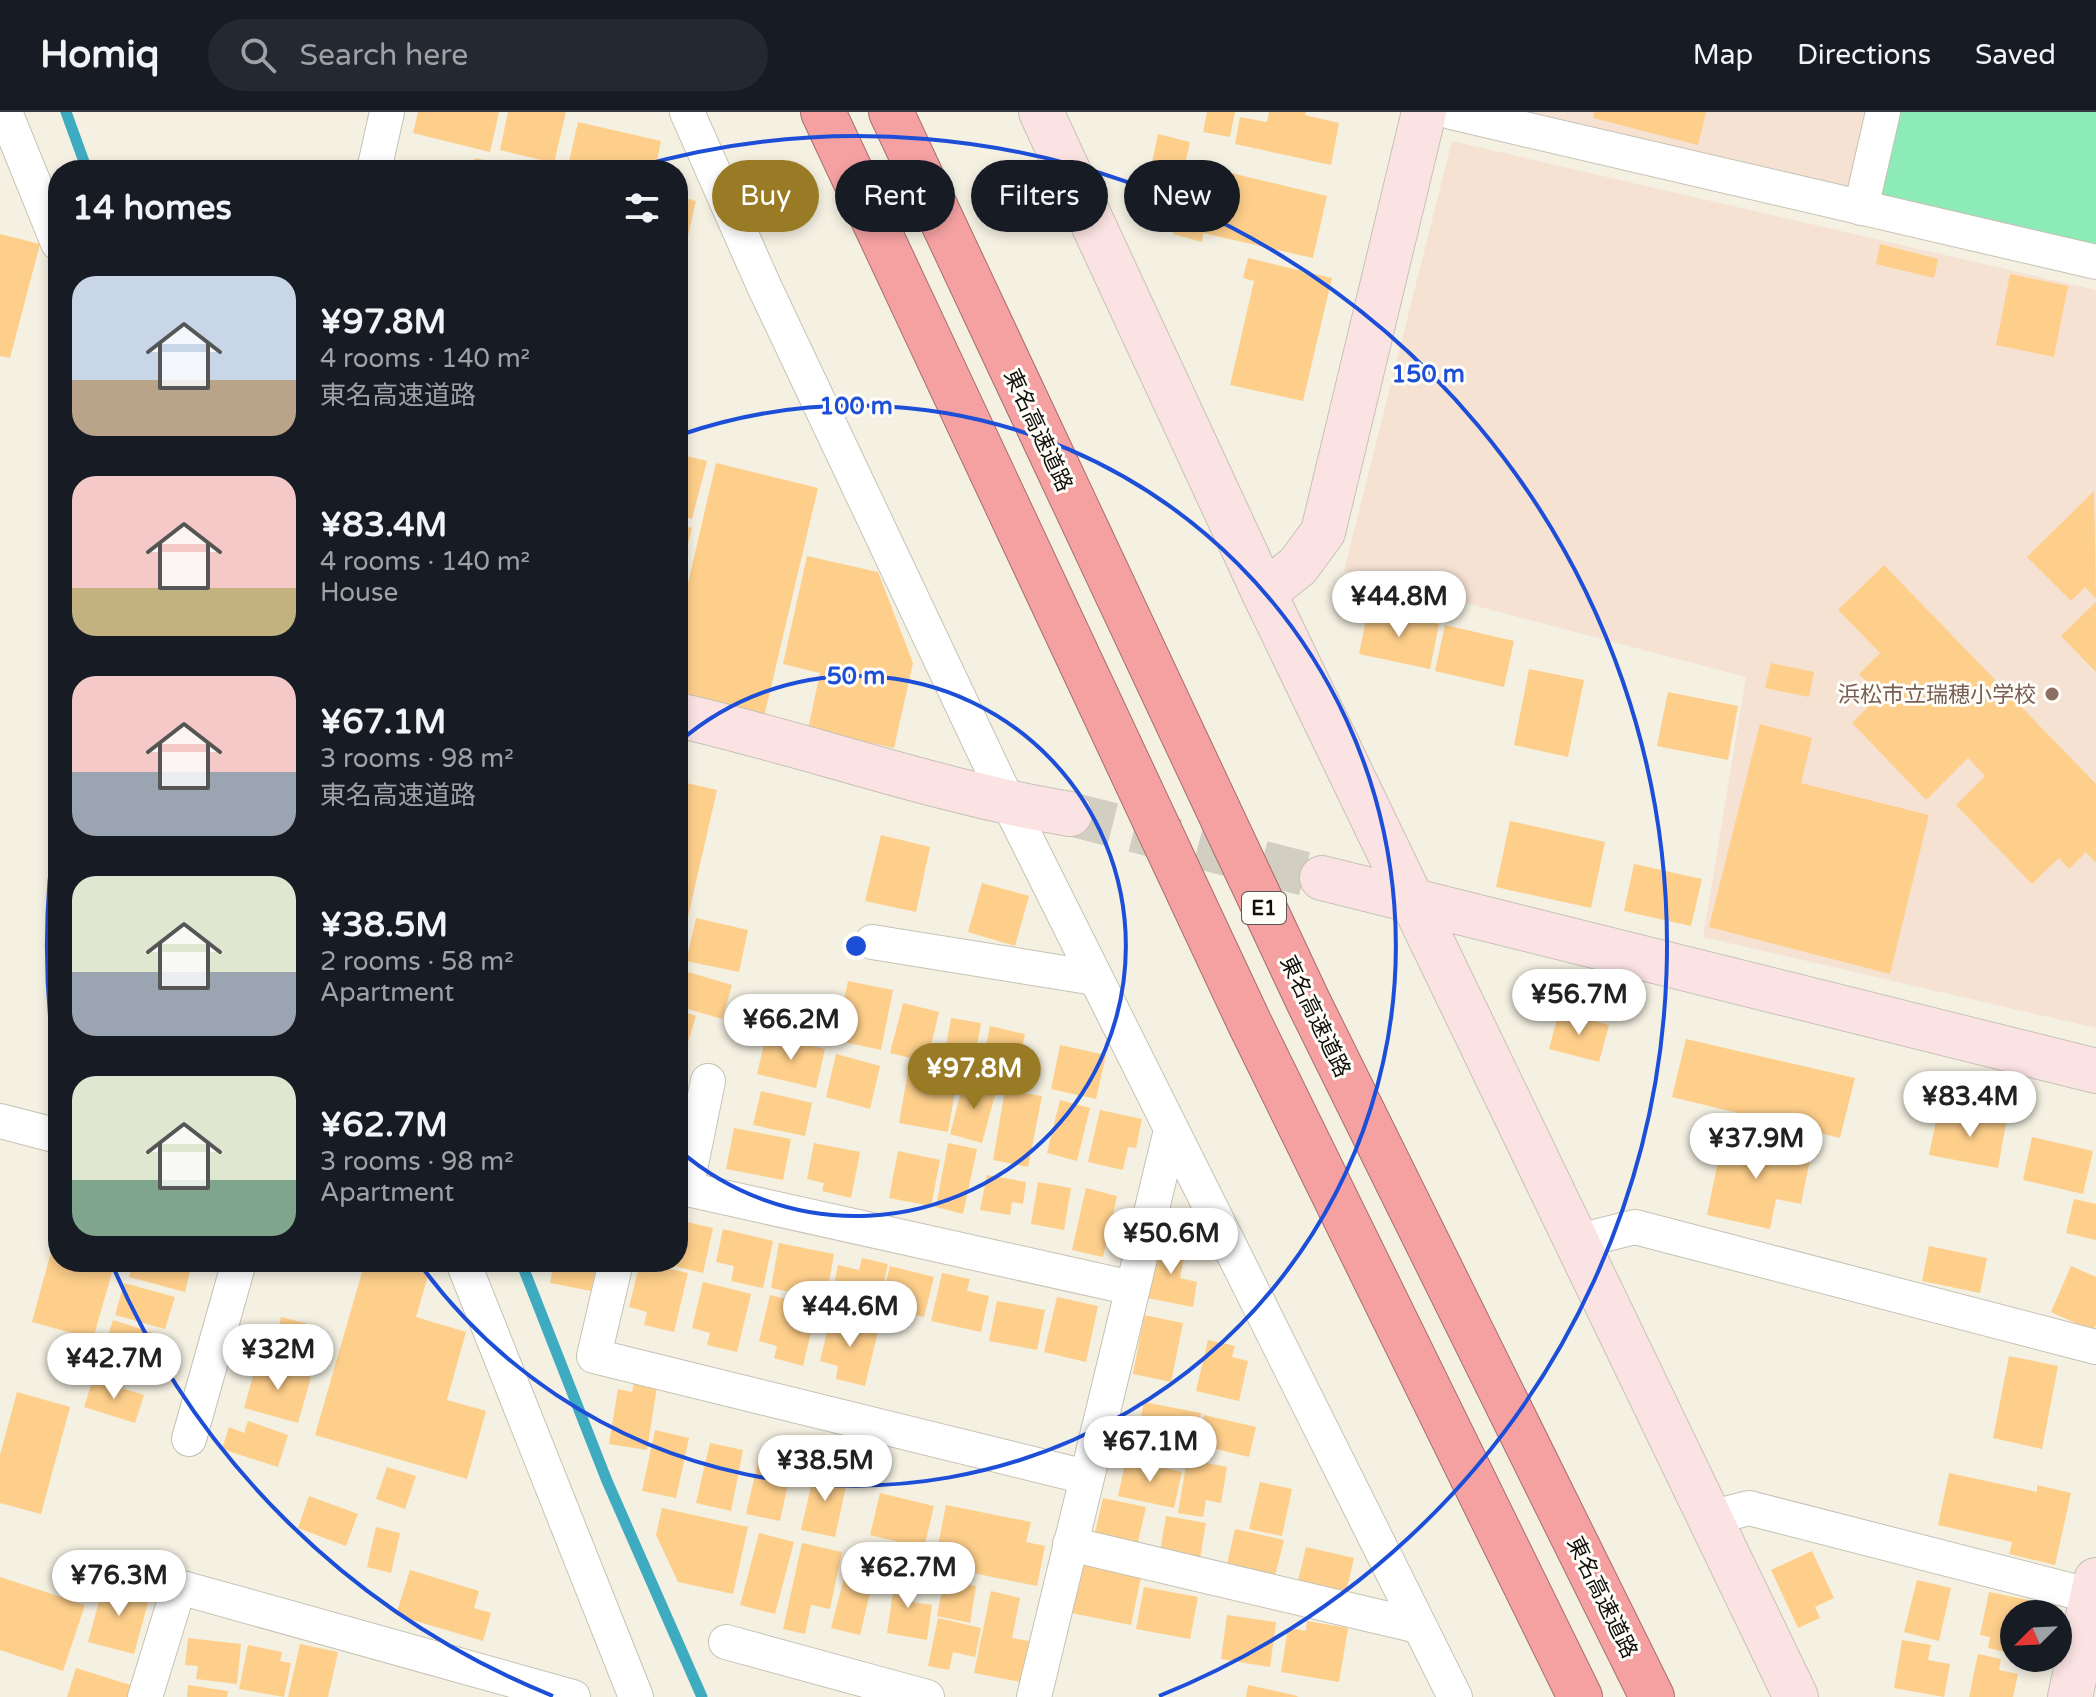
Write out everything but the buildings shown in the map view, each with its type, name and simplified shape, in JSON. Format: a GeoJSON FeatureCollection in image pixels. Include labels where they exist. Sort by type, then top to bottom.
{"type":"FeatureCollection","features":[{"type":"Feature","properties":{"kind":"highway"},"geometry":{"type":"LineString","coordinates":[[823,112],[1250,1024],[1580,1697]]}},
{"type":"Feature","properties":{"kind":"highway","name":"東名高速道路"},"geometry":{"type":"LineString","coordinates":[[891,112],[1308,1001],[1652,1697]]}},
{"type":"Feature","properties":{"kind":"street"},"geometry":{"type":"LineString","coordinates":[[5,112],[48,218]]}},
{"type":"Feature","properties":{"kind":"street"},"geometry":{"type":"LineString","coordinates":[[376,160],[387,112]]}},
{"type":"Feature","properties":{"kind":"street"},"geometry":{"type":"LineString","coordinates":[[687,112],[764,286],[1009,804],[1455,1697]]}},
{"type":"Feature","properties":{"kind":"street"},"geometry":{"type":"LineString","coordinates":[[1041,112],[1264,593],[1796,1697]]}},
{"type":"Feature","properties":{"kind":"street"},"geometry":{"type":"LineString","coordinates":[[1264,593],[1298,566],[1323,532],[1424,112]]}},
{"type":"Feature","properties":{"kind":"street"},"geometry":{"type":"LineString","coordinates":[[1451,112],[2096,262]]}},
{"type":"Feature","properties":{"kind":"street"},"geometry":{"type":"LineString","coordinates":[[1861,208],[1883,112]]}},
{"type":"Feature","properties":{"kind":"street"},"geometry":{"type":"LineString","coordinates":[[688,717],[1009,804],[1070,814]]}},
{"type":"Feature","properties":{"kind":"street"},"geometry":{"type":"LineString","coordinates":[[1322,878],[2096,1071]]}},
{"type":"Feature","properties":{"kind":"street"},"geometry":{"type":"LineString","coordinates":[[872,942],[1095,978]]}},
{"type":"Feature","properties":{"kind":"street"},"geometry":{"type":"LineString","coordinates":[[688,1163],[708,1081]]}},
{"type":"Feature","properties":{"kind":"street"},"geometry":{"type":"LineString","coordinates":[[0,1121],[48,1133]]}},
{"type":"Feature","properties":{"kind":"street"},"geometry":{"type":"LineString","coordinates":[[1034,1697],[1171,1130]]}},
{"type":"Feature","properties":{"kind":"street"},"geometry":{"type":"LineString","coordinates":[[688,1189],[1132,1288]]}},
{"type":"Feature","properties":{"kind":"street"},"geometry":{"type":"LineString","coordinates":[[1578,1241],[1635,1227],[2096,1347]]}},
{"type":"Feature","properties":{"kind":"street"},"geometry":{"type":"LineString","coordinates":[[189,1439],[236,1272]]}},
{"type":"Feature","properties":{"kind":"street"},"geometry":{"type":"LineString","coordinates":[[467,1272],[629,1695]]}},
{"type":"Feature","properties":{"kind":"street"},"geometry":{"type":"LineString","coordinates":[[614,1272],[594,1356],[1086,1477]]}},
{"type":"Feature","properties":{"kind":"street"},"geometry":{"type":"LineString","coordinates":[[1710,1518],[1749,1508],[2094,1588],[2070,1697]]}},
{"type":"Feature","properties":{"kind":"street"},"geometry":{"type":"LineString","coordinates":[[1070,1544],[1418,1626]]}},
{"type":"Feature","properties":{"kind":"street"},"geometry":{"type":"LineString","coordinates":[[145,1697],[179,1587],[573,1697]]}},
{"type":"Feature","properties":{"kind":"street"},"geometry":{"type":"LineString","coordinates":[[726,1642],[850,1687],[927,1697]]}},
{"type":"Feature","properties":{"kind":"shaded area"},"geometry":{"type":"Polygon","coordinates":[[[1491,112],[1876,112],[1857,198],[1491,112]]]}},
{"type":"Feature","properties":{"kind":"shaded area"},"geometry":{"type":"Polygon","coordinates":[[[1452,141],[2096,290],[2096,1028],[1703,937],[1746,677],[1344,571],[1452,141]]]}},
{"type":"Feature","properties":{"kind":"green space"},"geometry":{"type":"Polygon","coordinates":[[[1893,112],[2096,112],[2096,253],[1873,200],[1893,112]]]}},
{"type":"Feature","properties":{"kind":"waterway"},"geometry":{"type":"LineString","coordinates":[[66,112],[83,160]]}},
{"type":"Feature","properties":{"kind":"waterway"},"geometry":{"type":"LineString","coordinates":[[525,1272],[607,1481],[702,1697]]}},
{"type":"Feature","properties":{"kind":"tunnel"},"geometry":{"type":"LineString","coordinates":[[1070,814],[1322,878]]}},
{"type":"Feature","properties":{"kind":"place","name":"浜松市立瑞穂小学校"},"geometry":{"type":"Point","coordinates":[2052,694]}}]}
